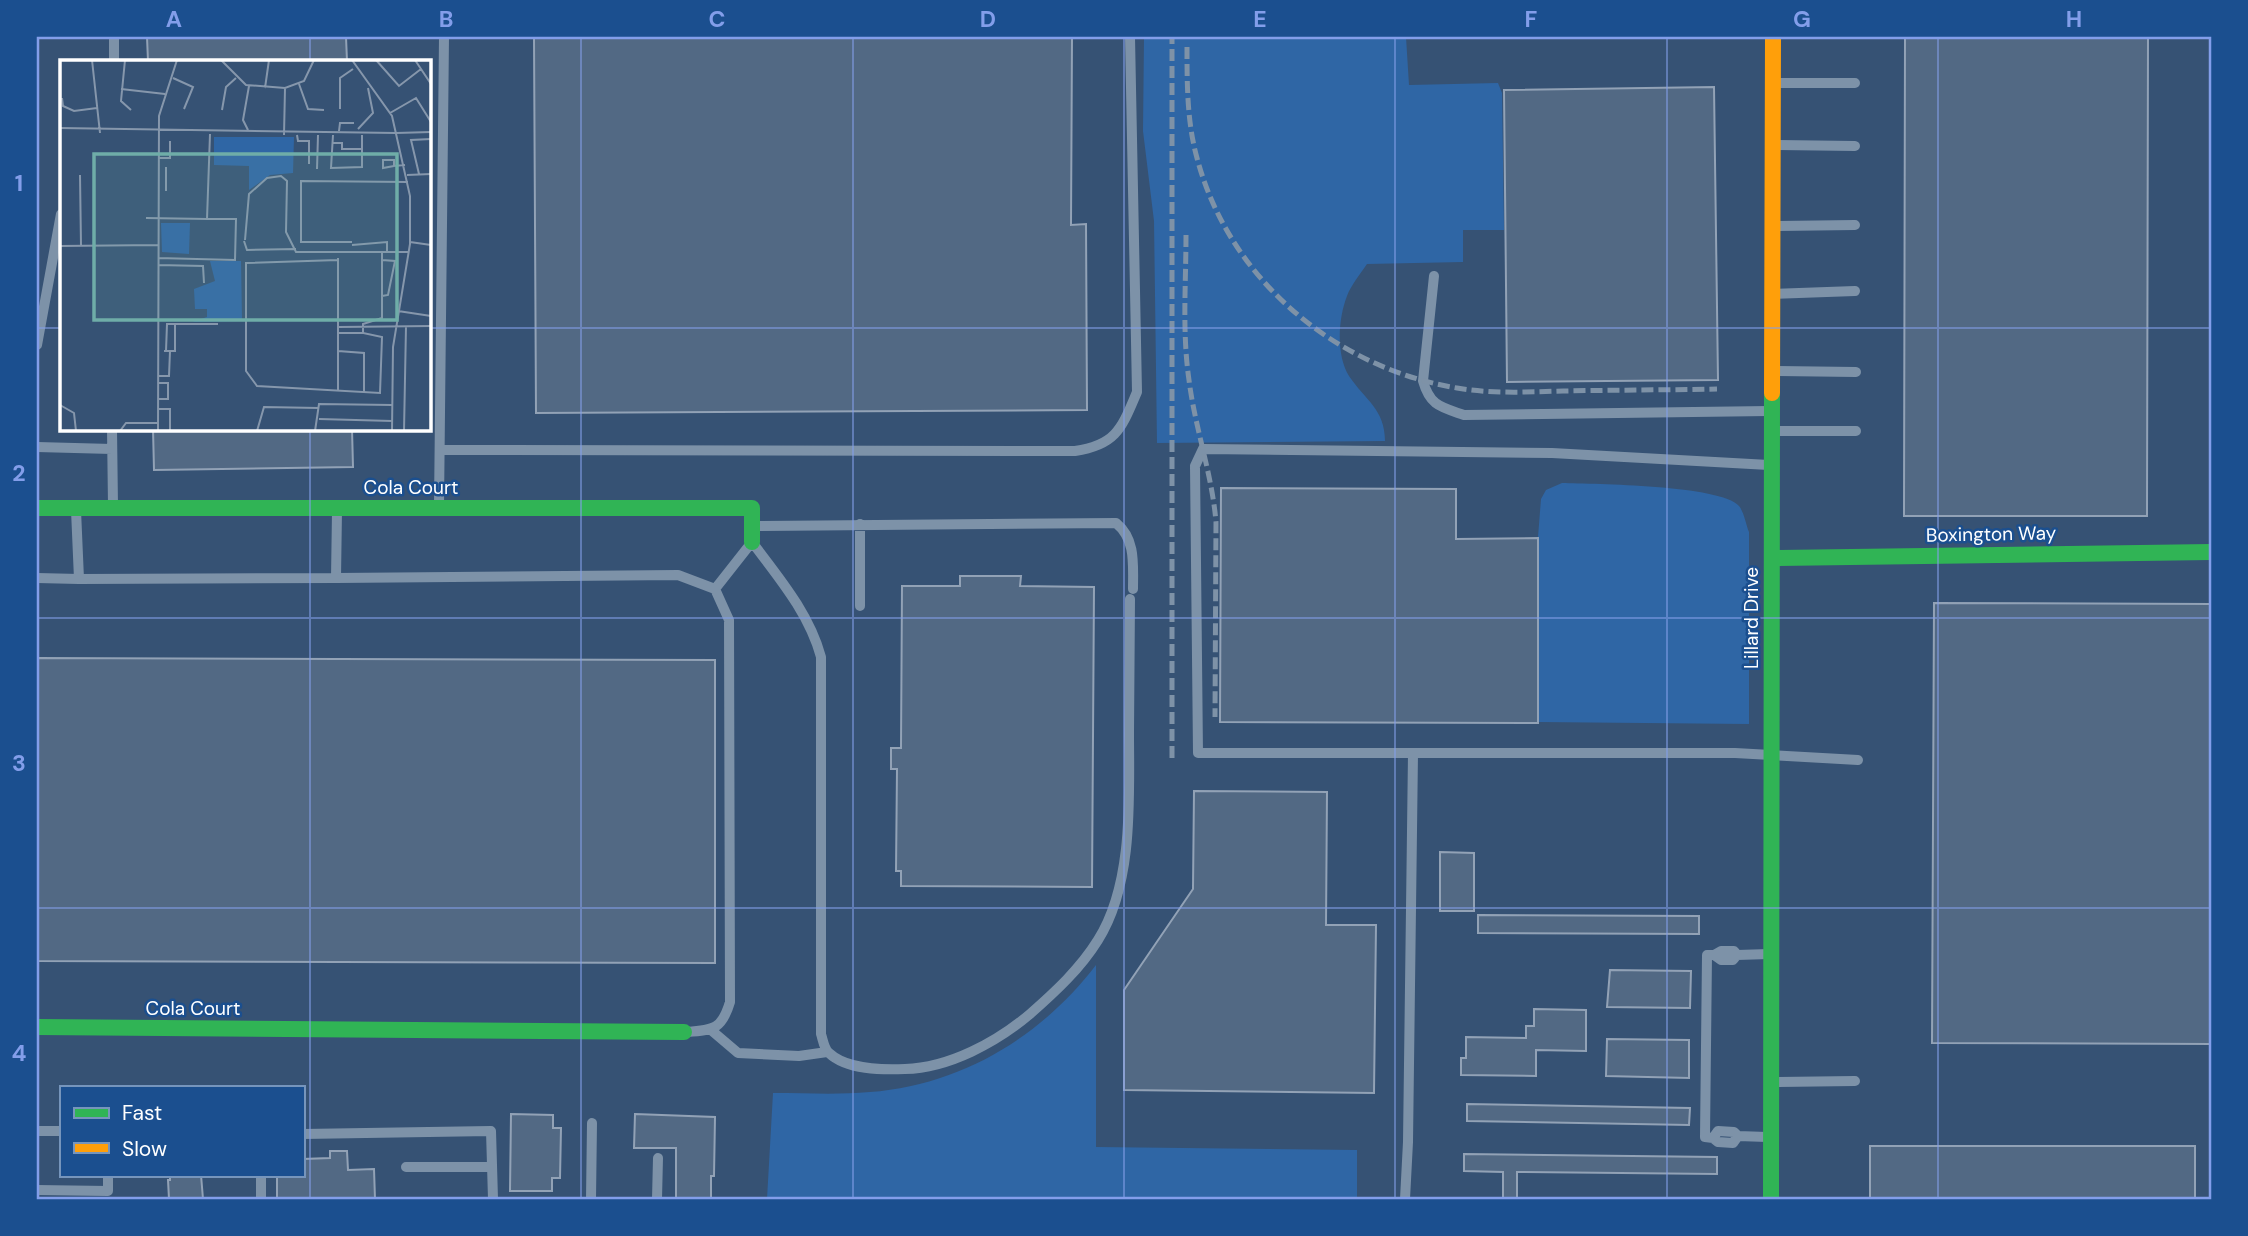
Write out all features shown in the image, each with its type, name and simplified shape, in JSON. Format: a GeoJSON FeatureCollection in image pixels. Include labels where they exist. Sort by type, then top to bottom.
{"type":"FeatureCollection","features":[{"type":"Feature","properties":{"kind":"street","name":"Lillard Drive"},"geometry":{"type":"LineString","coordinates":[[1771,1199],[1773,37]]}},
{"type":"Feature","properties":{"kind":"street","name":"Cola Court"},"geometry":{"type":"LineString","coordinates":[[37,508],[752,508],[752,534]]}},
{"type":"Feature","properties":{"kind":"street","name":"Boxington Way"},"geometry":{"type":"LineString","coordinates":[[1772,558],[2211,552]]}},
{"type":"Feature","properties":{"kind":"street","name":"Cola Court"},"geometry":{"type":"LineString","coordinates":[[37,1027],[684,1032]]}},
{"type":"Feature","properties":{"kind":"lane"},"geometry":{"type":"LineString","coordinates":[[114,37],[114,60]]}},
{"type":"Feature","properties":{"kind":"lane"},"geometry":{"type":"LineString","coordinates":[[439,508],[444,37]]}},
{"type":"Feature","properties":{"kind":"lane"},"geometry":{"type":"LineString","coordinates":[[439,450],[1075,451],[1096,448],[1121,429],[1137,392],[1130,37]]}},
{"type":"Feature","properties":{"kind":"lane"},"geometry":{"type":"LineString","coordinates":[[1773,83],[1855,83]]}},
{"type":"Feature","properties":{"kind":"lane"},"geometry":{"type":"LineString","coordinates":[[1773,145],[1855,146]]}},
{"type":"Feature","properties":{"kind":"lane"},"geometry":{"type":"LineString","coordinates":[[37,345],[60,219]]}},
{"type":"Feature","properties":{"kind":"lane"},"geometry":{"type":"LineString","coordinates":[[1773,226],[1855,225]]}},
{"type":"Feature","properties":{"kind":"lane"},"geometry":{"type":"LineString","coordinates":[[1434,276],[1423,381],[1427,396],[1439,407],[1464,415],[1772,411]]}},
{"type":"Feature","properties":{"kind":"lane"},"geometry":{"type":"LineString","coordinates":[[1773,294],[1855,291]]}},
{"type":"Feature","properties":{"kind":"lane"},"geometry":{"type":"LineString","coordinates":[[1773,371],[1856,372]]}},
{"type":"Feature","properties":{"kind":"lane"},"geometry":{"type":"LineString","coordinates":[[112,430],[113,508]]}},
{"type":"Feature","properties":{"kind":"lane"},"geometry":{"type":"LineString","coordinates":[[1772,431],[1856,431]]}},
{"type":"Feature","properties":{"kind":"lane"},"geometry":{"type":"LineString","coordinates":[[37,447],[112,449]]}},
{"type":"Feature","properties":{"kind":"lane"},"geometry":{"type":"LineString","coordinates":[[1772,465],[1552,453],[1203,449],[1195,466],[1198,753],[1722,753],[1858,760]]}},
{"type":"Feature","properties":{"kind":"lane"},"geometry":{"type":"LineString","coordinates":[[76,508],[79,579]]}},
{"type":"Feature","properties":{"kind":"lane"},"geometry":{"type":"LineString","coordinates":[[336,578],[338,508]]}},
{"type":"Feature","properties":{"kind":"lane"},"geometry":{"type":"LineString","coordinates":[[1116,523],[1126,531],[1131,546],[1132,594],[1129,789],[1127,841],[1119,891],[1099,939],[1066,982],[1017,1024],[968,1053],[921,1069],[899,1069],[860,1067],[843,1062],[827,1052],[821,1034],[821,657],[815,634],[752,534],[860,524],[1116,523]]}},
{"type":"Feature","properties":{"kind":"lane"},"geometry":{"type":"LineString","coordinates":[[860,524],[860,606]]}},
{"type":"Feature","properties":{"kind":"lane"},"geometry":{"type":"LineString","coordinates":[[715,589],[752,534]]}},
{"type":"Feature","properties":{"kind":"lane"},"geometry":{"type":"LineString","coordinates":[[37,578],[678,575],[715,589],[729,620],[730,1002],[725,1020],[711,1030],[684,1032]]}},
{"type":"Feature","properties":{"kind":"lane"},"geometry":{"type":"LineString","coordinates":[[1405,1199],[1408,1154],[1413,753]]}},
{"type":"Feature","properties":{"kind":"lane"},"geometry":{"type":"LineString","coordinates":[[1771,1137],[1738,1136],[1734,1132],[1718,1131],[1713,1138],[1705,1137],[1707,955],[1721,951],[1734,951],[1737,955],[1772,954]]}},
{"type":"Feature","properties":{"kind":"lane"},"geometry":{"type":"LineString","coordinates":[[711,1030],[737,1053],[799,1056],[827,1052]]}},
{"type":"Feature","properties":{"kind":"lane"},"geometry":{"type":"LineString","coordinates":[[1771,1082],[1855,1081]]}},
{"type":"Feature","properties":{"kind":"lane"},"geometry":{"type":"LineString","coordinates":[[590,1199],[592,1123]]}},
{"type":"Feature","properties":{"kind":"lane"},"geometry":{"type":"LineString","coordinates":[[37,1130],[60,1130]]}},
{"type":"Feature","properties":{"kind":"lane"},"geometry":{"type":"LineString","coordinates":[[304,1134],[491,1132],[493,1199]]}},
{"type":"Feature","properties":{"kind":"lane"},"geometry":{"type":"LineString","coordinates":[[657,1199],[658,1158]]}},
{"type":"Feature","properties":{"kind":"lane"},"geometry":{"type":"LineString","coordinates":[[406,1167],[492,1167]]}},
{"type":"Feature","properties":{"kind":"lane"},"geometry":{"type":"LineString","coordinates":[[37,1190],[108,1191],[108,1176]]}},
{"type":"Feature","properties":{"kind":"lane"},"geometry":{"type":"LineString","coordinates":[[261,1176],[261,1199]]}},
{"type":"Feature","properties":{"kind":"shaded area"},"geometry":{"type":"Polygon","coordinates":[[[1144,37],[1406,37],[1409,85],[1498,83],[1502,93],[1504,230],[1463,230],[1463,262],[1367,264],[1351,288],[1344,305],[1340,326],[1342,358],[1349,376],[1378,413],[1385,441],[1157,443],[1154,221],[1143,131],[1144,37]]]}},
{"type":"Feature","properties":{"kind":"shaded area"},"geometry":{"type":"Polygon","coordinates":[[[1562,483],[1684,490],[1728,499],[1739,506],[1749,532],[1749,724],[1538,722],[1538,537],[1541,499],[1546,490],[1562,483]]]}},
{"type":"Feature","properties":{"kind":"shaded area"},"geometry":{"type":"Polygon","coordinates":[[[1096,965],[1096,1147],[1357,1150],[1357,1199],[767,1199],[773,1093],[870,1092],[904,1087],[967,1068],[1024,1035],[1074,991],[1096,965]]]}},
{"type":"Feature","properties":{"kind":"building"},"geometry":{"type":"Polygon","coordinates":[[[147,37],[346,37],[347,60],[148,60],[147,37]]]}},
{"type":"Feature","properties":{"kind":"building"},"geometry":{"type":"Polygon","coordinates":[[[534,37],[1072,37],[1071,225],[1086,224],[1087,410],[536,413],[534,37]]]}},
{"type":"Feature","properties":{"kind":"building"},"geometry":{"type":"Polygon","coordinates":[[[1905,37],[2148,37],[2147,516],[1904,516],[1905,37]]]}},
{"type":"Feature","properties":{"kind":"building"},"geometry":{"type":"Polygon","coordinates":[[[1714,87],[1718,380],[1507,382],[1504,90],[1714,87]]]}},
{"type":"Feature","properties":{"kind":"building"},"geometry":{"type":"Polygon","coordinates":[[[153,430],[352,430],[353,467],[154,470],[153,430]]]}},
{"type":"Feature","properties":{"kind":"building"},"geometry":{"type":"Polygon","coordinates":[[[1221,488],[1456,489],[1456,539],[1538,538],[1538,723],[1220,722],[1221,488]]]}},
{"type":"Feature","properties":{"kind":"building"},"geometry":{"type":"Polygon","coordinates":[[[960,576],[1021,576],[1020,586],[1094,587],[1092,887],[901,886],[901,871],[896,871],[897,769],[891,769],[891,748],[901,748],[902,586],[960,586],[960,576]]]}},
{"type":"Feature","properties":{"kind":"building"},"geometry":{"type":"Polygon","coordinates":[[[1934,603],[2211,604],[2211,1044],[1932,1043],[1934,603]]]}},
{"type":"Feature","properties":{"kind":"building"},"geometry":{"type":"Polygon","coordinates":[[[37,658],[715,660],[715,963],[37,961],[37,658]]]}},
{"type":"Feature","properties":{"kind":"building"},"geometry":{"type":"Polygon","coordinates":[[[1194,791],[1327,792],[1326,925],[1376,925],[1374,1093],[1124,1090],[1124,990],[1193,889],[1194,791]]]}},
{"type":"Feature","properties":{"kind":"building"},"geometry":{"type":"Polygon","coordinates":[[[1440,852],[1474,853],[1474,911],[1440,911],[1440,852]]]}},
{"type":"Feature","properties":{"kind":"building"},"geometry":{"type":"Polygon","coordinates":[[[1478,915],[1699,916],[1699,934],[1478,933],[1478,915]]]}},
{"type":"Feature","properties":{"kind":"building"},"geometry":{"type":"Polygon","coordinates":[[[1610,970],[1691,971],[1690,1008],[1607,1007],[1610,970]]]}},
{"type":"Feature","properties":{"kind":"building"},"geometry":{"type":"Polygon","coordinates":[[[1534,1009],[1586,1010],[1586,1051],[1536,1050],[1536,1076],[1461,1075],[1461,1058],[1466,1058],[1466,1037],[1526,1038],[1526,1026],[1534,1026],[1534,1009]]]}},
{"type":"Feature","properties":{"kind":"building"},"geometry":{"type":"Polygon","coordinates":[[[1607,1039],[1689,1040],[1689,1078],[1606,1076],[1607,1039]]]}},
{"type":"Feature","properties":{"kind":"building"},"geometry":{"type":"Polygon","coordinates":[[[1467,1104],[1690,1108],[1689,1125],[1467,1121],[1467,1104]]]}},
{"type":"Feature","properties":{"kind":"building"},"geometry":{"type":"Polygon","coordinates":[[[511,1114],[553,1115],[553,1128],[561,1128],[560,1178],[552,1178],[552,1191],[510,1191],[511,1114]]]}},
{"type":"Feature","properties":{"kind":"building"},"geometry":{"type":"Polygon","coordinates":[[[635,1114],[715,1117],[711,1199],[676,1199],[676,1148],[634,1148],[635,1114]]]}},
{"type":"Feature","properties":{"kind":"building"},"geometry":{"type":"Polygon","coordinates":[[[1870,1146],[2195,1146],[2195,1199],[1870,1199],[1870,1146]]]}},
{"type":"Feature","properties":{"kind":"building"},"geometry":{"type":"Polygon","coordinates":[[[330,1151],[347,1151],[348,1170],[374,1169],[375,1199],[277,1199],[277,1176],[304,1176],[304,1159],[330,1158],[330,1151]]]}},
{"type":"Feature","properties":{"kind":"building"},"geometry":{"type":"Polygon","coordinates":[[[1464,1154],[1717,1157],[1717,1174],[1517,1172],[1517,1199],[1503,1199],[1503,1172],[1464,1171],[1464,1154]]]}},
{"type":"Feature","properties":{"kind":"building"},"geometry":{"type":"Polygon","coordinates":[[[170,1176],[201,1176],[203,1199],[169,1199],[170,1176]]]}},
{"type":"Feature","properties":{"kind":"railway"},"geometry":{"type":"LineString","coordinates":[[1172,37],[1172,758]]}},
{"type":"Feature","properties":{"kind":"railway"},"geometry":{"type":"LineString","coordinates":[[1187,47],[1191,131],[1212,202],[1234,242],[1261,279],[1293,311],[1330,338],[1369,361],[1412,377],[1470,390],[1510,392],[1717,389]]}},
{"type":"Feature","properties":{"kind":"railway"},"geometry":{"type":"LineString","coordinates":[[1186,235],[1187,362],[1216,522],[1215,717]]}},
{"type":"Feature","properties":{"kind":"traffic: fast"},"geometry":{"type":"LineString","coordinates":[[1771,1199],[1772,393]]}},
{"type":"Feature","properties":{"kind":"traffic: fast"},"geometry":{"type":"LineString","coordinates":[[37,508],[752,508],[752,542]]}},
{"type":"Feature","properties":{"kind":"traffic: fast"},"geometry":{"type":"LineString","coordinates":[[1772,558],[2211,552]]}},
{"type":"Feature","properties":{"kind":"traffic: fast"},"geometry":{"type":"LineString","coordinates":[[37,1027],[684,1032]]}},
{"type":"Feature","properties":{"kind":"traffic: slow"},"geometry":{"type":"LineString","coordinates":[[1772,393],[1773,37]]}}]}
